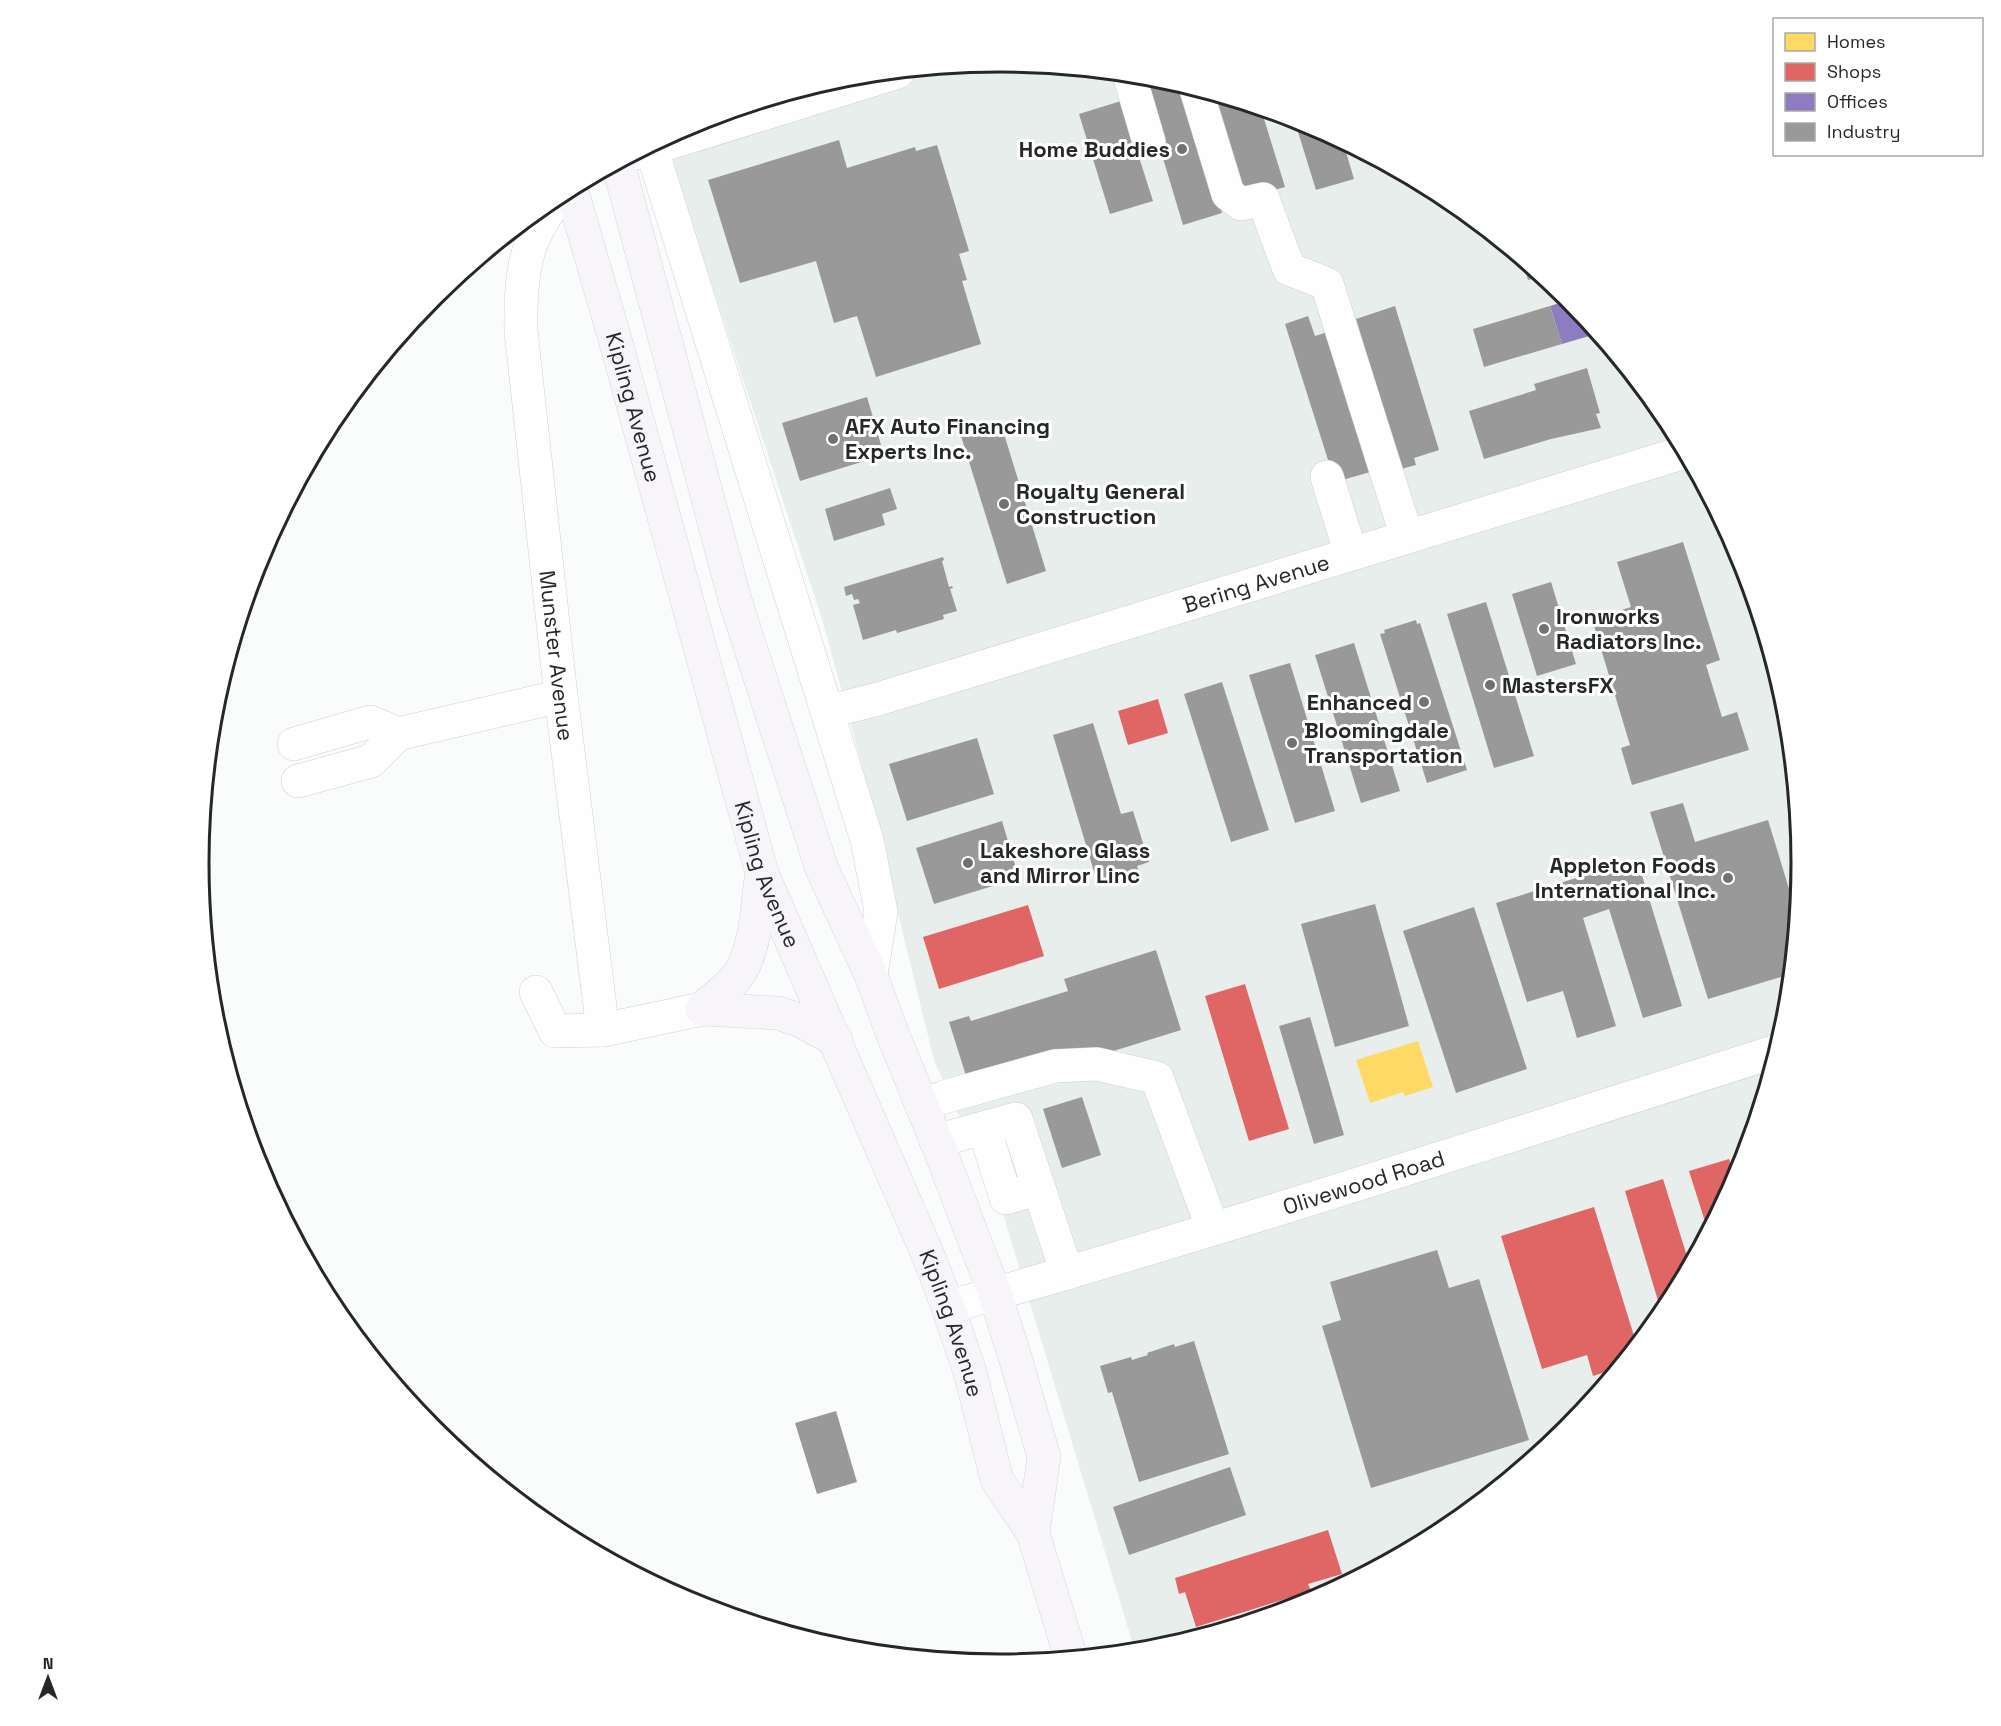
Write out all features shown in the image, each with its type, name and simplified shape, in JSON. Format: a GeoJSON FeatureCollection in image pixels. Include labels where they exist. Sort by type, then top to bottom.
{"type":"FeatureCollection","features":[{"type":"Feature","properties":{"kind":"main road","name":"Kipling Avenue"},"geometry":{"type":"LineString","coordinates":[[620,170],[735,600],[822,868],[872,975],[891,1030],[995,1294],[1044,1457],[1033,1533]]}},
{"type":"Feature","properties":{"kind":"main road","name":"Kipling Avenue"},"geometry":{"type":"LineString","coordinates":[[574,197],[762,873],[928,1255],[970,1372],[997,1480],[1033,1533],[1069,1650]]}},
{"type":"Feature","properties":{"kind":"main road"},"geometry":{"type":"LineString","coordinates":[[702,1009],[741,971],[751,948],[762,873]]}},
{"type":"Feature","properties":{"kind":"main road"},"geometry":{"type":"LineString","coordinates":[[702,1009],[778,1013],[799,1020],[836,1040]]}},
{"type":"Feature","properties":{"kind":"street"},"geometry":{"type":"LineString","coordinates":[[1132,83],[1149,142]]}},
{"type":"Feature","properties":{"kind":"street"},"geometry":{"type":"LineString","coordinates":[[684,139],[854,86]]}},
{"type":"Feature","properties":{"kind":"street"},"geometry":{"type":"LineString","coordinates":[[1199,97],[1228,194],[1241,204],[1263,199],[1289,269],[1327,284],[1407,537]]}},
{"type":"Feature","properties":{"kind":"street","name":"Kipling Avenue"},"geometry":{"type":"LineString","coordinates":[[646,157],[867,840],[881,912],[872,975]]}},
{"type":"Feature","properties":{"kind":"street","name":"Munster Avenue"},"geometry":{"type":"LineString","coordinates":[[545,216],[535,233],[526,257],[522,281],[521,331],[561,696],[603,1030]]}},
{"type":"Feature","properties":{"kind":"street","name":"Bering Avenue"},"geometry":{"type":"LineString","coordinates":[[827,712],[878,699],[1677,454]]}},
{"type":"Feature","properties":{"kind":"street"},"geometry":{"type":"LineString","coordinates":[[1327,477],[1350,554]]}},
{"type":"Feature","properties":{"kind":"street"},"geometry":{"type":"LineString","coordinates":[[298,781],[371,761],[398,734],[561,696]]}},
{"type":"Feature","properties":{"kind":"street"},"geometry":{"type":"LineString","coordinates":[[294,744],[370,722],[398,734]]}},
{"type":"Feature","properties":{"kind":"street"},"geometry":{"type":"LineString","coordinates":[[536,992],[555,1031],[603,1030],[702,1009]]}},
{"type":"Feature","properties":{"kind":"street","name":"Olivewood Road"},"geometry":{"type":"LineString","coordinates":[[948,1307],[1213,1229],[1768,1054]]}},
{"type":"Feature","properties":{"kind":"street"},"geometry":{"type":"LineString","coordinates":[[922,1106],[944,1097],[1055,1066],[1097,1064],[1157,1078],[1213,1229]]}},
{"type":"Feature","properties":{"kind":"street"},"geometry":{"type":"LineString","coordinates":[[936,1141],[1016,1119],[1067,1273]]}},
{"type":"Feature","properties":{"kind":"street"},"geometry":{"type":"LineString","coordinates":[[984,1128],[1006,1198]]}},
{"type":"Feature","properties":{"kind":"street"},"geometry":{"type":"LineString","coordinates":[[963,1212],[1039,1188]]}},
{"type":"Feature","properties":{"kind":"shaded area"},"geometry":{"type":"Polygon","coordinates":[[[1000,72],[1104,79],[1155,87],[1255,114],[1303,132],[1396,178],[1440,205],[1482,235],[1522,268],[1595,341],[1628,381],[1686,468],[1731,560],[1750,609],[1765,658],[1776,709],[1785,760],[1792,863],[1785,966],[1776,1017],[1765,1068],[1750,1117],[1731,1166],[1686,1258],[1658,1302],[1628,1345],[1560,1422],[1482,1491],[1440,1521],[1396,1548],[1303,1594],[1205,1627],[1132,1643],[1004,1217],[934,1060],[860,758],[823,622],[680,188],[661,149],[698,132],[746,114],[796,99],[846,87],[897,79],[1000,72]]]}},
{"type":"Feature","properties":{"kind":"building: Homes"},"geometry":{"type":"Polygon","coordinates":[[[1418,1041],[1433,1087],[1405,1096],[1403,1092],[1370,1103],[1356,1060],[1418,1041]]]}},
{"type":"Feature","properties":{"kind":"building: Shops"},"geometry":{"type":"Polygon","coordinates":[[[1158,699],[1168,733],[1128,745],[1118,711],[1158,699]]]}},
{"type":"Feature","properties":{"kind":"building: Shops"},"geometry":{"type":"Polygon","coordinates":[[[1028,905],[1044,956],[939,989],[923,937],[1028,905]]]}},
{"type":"Feature","properties":{"kind":"building: Shops"},"geometry":{"type":"Polygon","coordinates":[[[1245,984],[1289,1129],[1249,1141],[1205,996],[1245,984]]]}},
{"type":"Feature","properties":{"kind":"building: Shops"},"geometry":{"type":"Polygon","coordinates":[[[1729,1159],[1731,1165],[1705,1222],[1689,1171],[1729,1159]]]}},
{"type":"Feature","properties":{"kind":"building: Shops"},"geometry":{"type":"Polygon","coordinates":[[[1663,1179],[1687,1256],[1658,1302],[1625,1191],[1663,1179]]]}},
{"type":"Feature","properties":{"kind":"building: Shops"},"geometry":{"type":"Polygon","coordinates":[[[1594,1207],[1634,1336],[1606,1372],[1593,1376],[1587,1355],[1542,1369],[1501,1236],[1594,1207]]]}},
{"type":"Feature","properties":{"kind":"building: Shops"},"geometry":{"type":"Polygon","coordinates":[[[1328,1530],[1342,1574],[1308,1584],[1311,1590],[1306,1593],[1196,1627],[1185,1592],[1179,1594],[1175,1578],[1328,1530]]]}},
{"type":"Feature","properties":{"kind":"building: Offices"},"geometry":{"type":"Polygon","coordinates":[[[1559,303],[1590,336],[1562,344],[1550,306],[1559,303]]]}},
{"type":"Feature","properties":{"kind":"building: Industry","name":"Home Buddies"},"geometry":{"type":"Polygon","coordinates":[[[1141,85],[1187,95],[1222,213],[1183,225],[1141,85]]]}},
{"type":"Feature","properties":{"kind":"building: Industry"},"geometry":{"type":"Polygon","coordinates":[[[1121,101],[1153,201],[1110,214],[1079,114],[1121,101]]]}},
{"type":"Feature","properties":{"kind":"building: Industry"},"geometry":{"type":"Polygon","coordinates":[[[1217,103],[1264,117],[1285,187],[1247,198],[1217,103]]]}},
{"type":"Feature","properties":{"kind":"building: Industry"},"geometry":{"type":"Polygon","coordinates":[[[1297,130],[1346,152],[1354,179],[1316,190],[1297,130]]]}},
{"type":"Feature","properties":{"kind":"building: Industry"},"geometry":{"type":"Polygon","coordinates":[[[839,140],[847,168],[915,147],[916,151],[937,145],[969,251],[959,254],[967,280],[962,281],[981,344],[876,377],[857,316],[834,323],[816,261],[740,283],[708,180],[839,140]]]}},
{"type":"Feature","properties":{"kind":"building: Industry"},"geometry":{"type":"Polygon","coordinates":[[[1525,271],[1533,279],[1528,280],[1525,271]]]}},
{"type":"Feature","properties":{"kind":"building: Industry"},"geometry":{"type":"Polygon","coordinates":[[[1395,306],[1439,450],[1414,458],[1416,465],[1401,469],[1356,319],[1395,306]]]}},
{"type":"Feature","properties":{"kind":"building: Industry"},"geometry":{"type":"Polygon","coordinates":[[[1550,306],[1562,344],[1484,367],[1473,329],[1550,306]]]}},
{"type":"Feature","properties":{"kind":"building: Industry"},"geometry":{"type":"Polygon","coordinates":[[[1308,316],[1315,336],[1331,331],[1374,471],[1335,482],[1285,324],[1308,316]]]}},
{"type":"Feature","properties":{"kind":"building: Industry"},"geometry":{"type":"Polygon","coordinates":[[[1587,368],[1600,413],[1596,414],[1601,428],[1551,439],[1484,459],[1469,411],[1536,390],[1534,384],[1587,368]]]}},
{"type":"Feature","properties":{"kind":"building: Industry","name":"AFX Auto Financing Experts Inc."},"geometry":{"type":"Polygon","coordinates":[[[867,397],[884,455],[800,481],[782,423],[867,397]]]}},
{"type":"Feature","properties":{"kind":"building: Industry","name":"Royalty General Construction"},"geometry":{"type":"Polygon","coordinates":[[[1001,424],[1046,571],[1007,584],[961,436],[1001,424]]]}},
{"type":"Feature","properties":{"kind":"building: Industry"},"geometry":{"type":"Polygon","coordinates":[[[890,488],[897,509],[882,514],[885,525],[834,541],[825,509],[890,488]]]}},
{"type":"Feature","properties":{"kind":"building: Industry"},"geometry":{"type":"Polygon","coordinates":[[[1683,542],[1720,660],[1706,665],[1722,717],[1737,712],[1749,750],[1632,785],[1621,748],[1630,745],[1592,619],[1631,607],[1617,562],[1683,542]]]}},
{"type":"Feature","properties":{"kind":"building: Industry"},"geometry":{"type":"Polygon","coordinates":[[[943,557],[942,561],[949,587],[953,588],[950,589],[957,611],[943,615],[944,619],[863,640],[853,605],[860,603],[858,599],[854,600],[852,594],[846,596],[844,587],[943,557]]]}},
{"type":"Feature","properties":{"kind":"building: Industry","name":"Ironworks Radiators Inc."},"geometry":{"type":"Polygon","coordinates":[[[1551,582],[1576,664],[1537,676],[1512,594],[1551,582]]]}},
{"type":"Feature","properties":{"kind":"building: Industry","name":"MastersFX"},"geometry":{"type":"Polygon","coordinates":[[[1486,602],[1534,756],[1494,768],[1447,614],[1486,602]]]}},
{"type":"Feature","properties":{"kind":"building: Industry","name":"Enhanced"},"geometry":{"type":"Polygon","coordinates":[[[1416,620],[1417,624],[1420,623],[1467,770],[1427,783],[1380,634],[1385,633],[1384,630],[1416,620]]]}},
{"type":"Feature","properties":{"kind":"building: Industry"},"geometry":{"type":"Polygon","coordinates":[[[1354,643],[1400,791],[1361,803],[1315,655],[1354,643]]]}},
{"type":"Feature","properties":{"kind":"building: Industry","name":"Bloomingdale Transportation"},"geometry":{"type":"Polygon","coordinates":[[[1290,663],[1335,811],[1295,823],[1249,675],[1290,663]]]}},
{"type":"Feature","properties":{"kind":"building: Industry"},"geometry":{"type":"Polygon","coordinates":[[[1222,682],[1269,830],[1231,842],[1184,694],[1222,682]]]}},
{"type":"Feature","properties":{"kind":"building: Industry"},"geometry":{"type":"Polygon","coordinates":[[[1093,723],[1121,814],[1133,811],[1149,862],[1137,866],[1139,873],[1098,885],[1053,735],[1093,723]]]}},
{"type":"Feature","properties":{"kind":"building: Industry"},"geometry":{"type":"Polygon","coordinates":[[[977,738],[994,794],[907,821],[889,764],[977,738]]]}},
{"type":"Feature","properties":{"kind":"building: Industry","name":"Appleton Foods International Inc."},"geometry":{"type":"Polygon","coordinates":[[[1683,803],[1695,842],[1768,820],[1791,895],[1783,976],[1708,999],[1650,812],[1683,803]]]}},
{"type":"Feature","properties":{"kind":"building: Industry","name":"Lakeshore Glass and Mirror Linc"},"geometry":{"type":"Polygon","coordinates":[[[1002,821],[1019,878],[934,904],[916,848],[1002,821]]]}},
{"type":"Feature","properties":{"kind":"building: Industry"},"geometry":{"type":"Polygon","coordinates":[[[1637,859],[1682,1006],[1643,1018],[1609,909],[1583,918],[1616,1026],[1577,1038],[1563,991],[1527,1002],[1496,903],[1637,859]]]}},
{"type":"Feature","properties":{"kind":"building: Industry"},"geometry":{"type":"Polygon","coordinates":[[[1375,904],[1409,1026],[1335,1047],[1301,924],[1375,904]]]}},
{"type":"Feature","properties":{"kind":"building: Industry"},"geometry":{"type":"Polygon","coordinates":[[[1474,907],[1527,1069],[1456,1093],[1403,931],[1474,907]]]}},
{"type":"Feature","properties":{"kind":"building: Industry"},"geometry":{"type":"Polygon","coordinates":[[[1156,950],[1181,1030],[1075,1063],[969,1085],[949,1022],[969,1016],[971,1021],[1068,991],[1064,979],[1156,950]]]}},
{"type":"Feature","properties":{"kind":"building: Industry"},"geometry":{"type":"Polygon","coordinates":[[[1310,1017],[1344,1135],[1314,1144],[1279,1026],[1310,1017]]]}},
{"type":"Feature","properties":{"kind":"building: Industry"},"geometry":{"type":"Polygon","coordinates":[[[1082,1097],[1101,1155],[1062,1168],[1043,1109],[1082,1097]]]}},
{"type":"Feature","properties":{"kind":"building: Industry"},"geometry":{"type":"Polygon","coordinates":[[[1437,1250],[1449,1288],[1479,1279],[1529,1440],[1371,1488],[1322,1326],[1341,1320],[1330,1282],[1437,1250]]]}},
{"type":"Feature","properties":{"kind":"building: Industry"},"geometry":{"type":"Polygon","coordinates":[[[1194,1341],[1229,1454],[1139,1482],[1112,1392],[1108,1393],[1100,1366],[1131,1357],[1132,1360],[1174,1344],[1175,1347],[1194,1341]]]}},
{"type":"Feature","properties":{"kind":"building: Industry"},"geometry":{"type":"Polygon","coordinates":[[[836,1411],[857,1482],[817,1494],[795,1423],[836,1411]]]}},
{"type":"Feature","properties":{"kind":"building: Industry"},"geometry":{"type":"Polygon","coordinates":[[[1230,1467],[1246,1515],[1129,1555],[1113,1507],[1230,1467]]]}},
{"type":"Feature","properties":{"kind":"place","name":"Home Buddies"},"geometry":{"type":"Point","coordinates":[1182,149]}},
{"type":"Feature","properties":{"kind":"place","name":"AFX Auto Financing Experts Inc."},"geometry":{"type":"Point","coordinates":[833,439]}},
{"type":"Feature","properties":{"kind":"place","name":"Royalty General Construction"},"geometry":{"type":"Point","coordinates":[1004,504]}},
{"type":"Feature","properties":{"kind":"place","name":"Ironworks Radiators Inc."},"geometry":{"type":"Point","coordinates":[1544,629]}},
{"type":"Feature","properties":{"kind":"place","name":"MastersFX"},"geometry":{"type":"Point","coordinates":[1490,685]}},
{"type":"Feature","properties":{"kind":"place","name":"Enhanced"},"geometry":{"type":"Point","coordinates":[1424,702]}},
{"type":"Feature","properties":{"kind":"place","name":"Bloomingdale Transportation"},"geometry":{"type":"Point","coordinates":[1292,743]}},
{"type":"Feature","properties":{"kind":"place","name":"Lakeshore Glass and Mirror Linc"},"geometry":{"type":"Point","coordinates":[968,863]}},
{"type":"Feature","properties":{"kind":"place","name":"Appleton Foods International Inc."},"geometry":{"type":"Point","coordinates":[1728,878]}}]}
